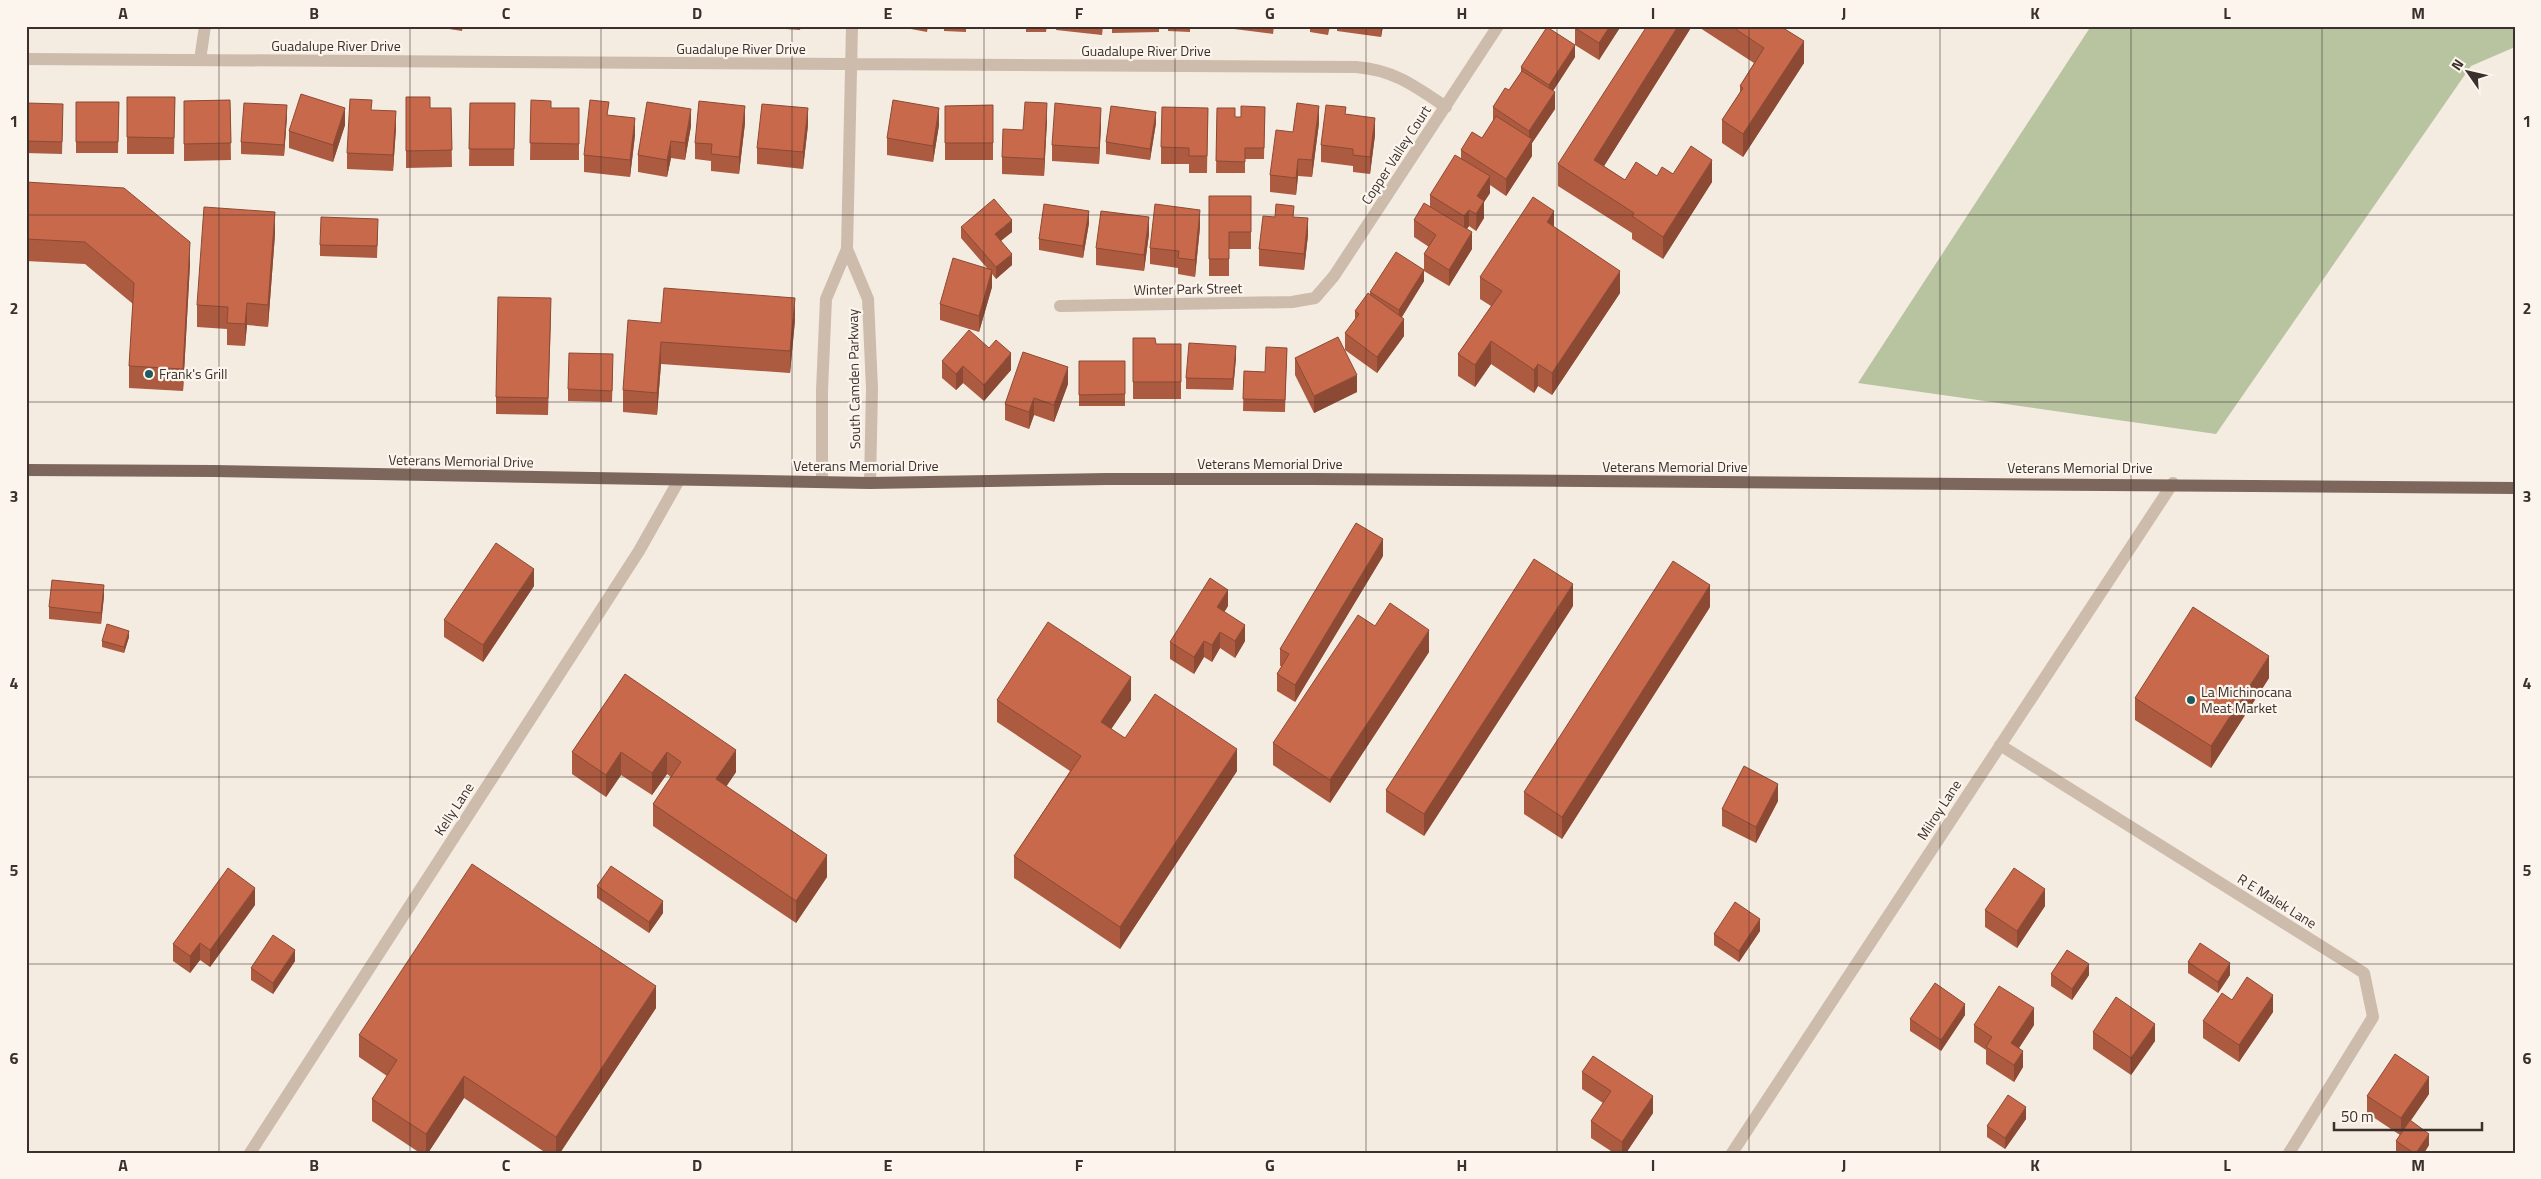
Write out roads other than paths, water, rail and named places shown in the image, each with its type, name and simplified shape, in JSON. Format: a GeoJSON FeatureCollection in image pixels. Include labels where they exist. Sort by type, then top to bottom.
{"type":"FeatureCollection","features":[{"type":"Feature","properties":{"kind":"main road","name":"Veterans Memorial Drive"},"geometry":{"type":"LineString","coordinates":[[26,470],[239,471],[870,483],[1107,478],[2173,483],[2515,488]]}},
{"type":"Feature","properties":{"kind":"street"},"geometry":{"type":"LineString","coordinates":[[200,60],[205,26]]}},
{"type":"Feature","properties":{"kind":"street","name":"South Camden Parkway"},"geometry":{"type":"LineString","coordinates":[[822,482],[822,390],[826,299],[847,249],[852,26]]}},
{"type":"Feature","properties":{"kind":"street","name":"Copper Valley Court"},"geometry":{"type":"LineString","coordinates":[[1315,298],[1334,276],[1498,26]]}},
{"type":"Feature","properties":{"kind":"street","name":"Guadalupe River Drive"},"geometry":{"type":"LineString","coordinates":[[26,59],[1376,69],[1405,79],[1446,107]]}},
{"type":"Feature","properties":{"kind":"street","name":"South Camden Parkway"},"geometry":{"type":"LineString","coordinates":[[847,249],[868,299],[872,389],[870,483]]}},
{"type":"Feature","properties":{"kind":"street","name":"Winter Park Street"},"geometry":{"type":"LineString","coordinates":[[1060,306],[1292,302],[1315,298]]}},
{"type":"Feature","properties":{"kind":"street","name":"Kelly Lane"},"geometry":{"type":"LineString","coordinates":[[250,1153],[639,551],[679,480]]}},
{"type":"Feature","properties":{"kind":"street","name":"Milroy Lane"},"geometry":{"type":"LineString","coordinates":[[1732,1153],[2173,483]]}},
{"type":"Feature","properties":{"kind":"street","name":"R E Malek Lane"},"geometry":{"type":"LineString","coordinates":[[2000,745],[2364,973],[2373,1017],[2288,1153]]}},
{"type":"Feature","properties":{"kind":"place","name":"Frank's Grill"},"geometry":{"type":"Point","coordinates":[149,374]}},
{"type":"Feature","properties":{"kind":"place","name":"La Michinocana Meat Market"},"geometry":{"type":"Point","coordinates":[2191,700]}}]}
